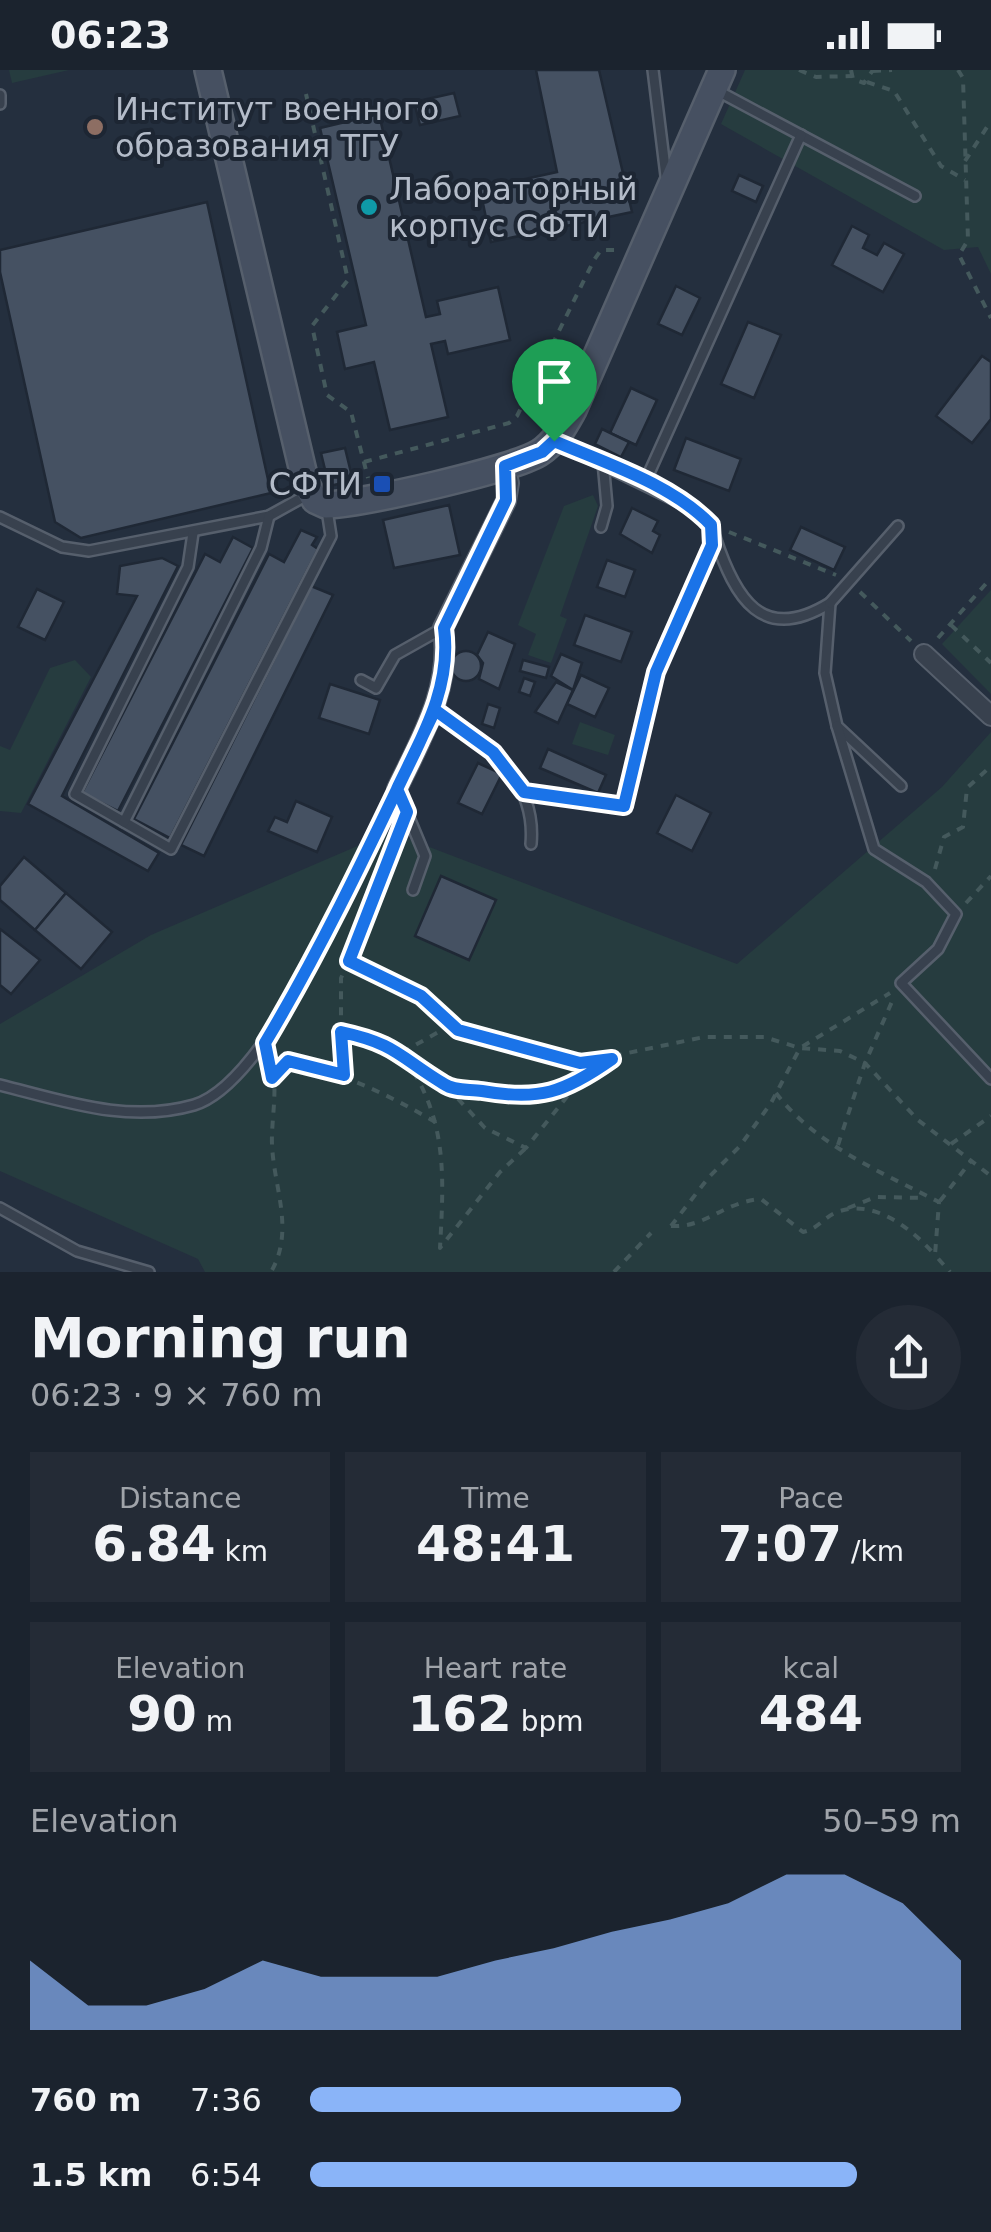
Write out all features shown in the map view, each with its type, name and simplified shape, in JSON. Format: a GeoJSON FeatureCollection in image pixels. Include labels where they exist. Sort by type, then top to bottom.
{"type":"FeatureCollection","features":[{"type":"Feature","properties":{"kind":"street"},"geometry":{"type":"LineString","coordinates":[[208,70],[318,499],[372,497],[505,466],[542,452],[554,441],[573,410],[718,80]]}},
{"type":"Feature","properties":{"kind":"street"},"geometry":{"type":"LineString","coordinates":[[397,789],[435,710],[446,666],[444,628],[506,500],[505,466]]}},
{"type":"Feature","properties":{"kind":"street"},"geometry":{"type":"LineString","coordinates":[[924,654],[991,716]]}},
{"type":"Feature","properties":{"kind":"lane"},"geometry":{"type":"LineString","coordinates":[[653,70],[668,192]]}},
{"type":"Feature","properties":{"kind":"lane"},"geometry":{"type":"LineString","coordinates":[[718,80],[801,135],[915,196]]}},
{"type":"Feature","properties":{"kind":"lane"},"geometry":{"type":"LineString","coordinates":[[0,95],[0,104]]}},
{"type":"Feature","properties":{"kind":"lane"},"geometry":{"type":"LineString","coordinates":[[644,482],[801,135]]}},
{"type":"Feature","properties":{"kind":"lane"},"geometry":{"type":"LineString","coordinates":[[554,441],[699,512],[711,525],[728,578],[750,607],[792,622],[830,603],[898,526]]}},
{"type":"Feature","properties":{"kind":"lane"},"geometry":{"type":"LineString","coordinates":[[601,526],[606,506],[602,462]]}},
{"type":"Feature","properties":{"kind":"lane"},"geometry":{"type":"LineString","coordinates":[[0,515],[62,547],[89,552],[269,516],[318,499],[331,536],[172,849],[74,794],[188,568],[194,533]]}},
{"type":"Feature","properties":{"kind":"lane"},"geometry":{"type":"LineString","coordinates":[[124,822],[261,548],[269,516]]}},
{"type":"Feature","properties":{"kind":"lane"},"geometry":{"type":"LineString","coordinates":[[524,792],[624,806],[656,672],[712,545],[711,525]]}},
{"type":"Feature","properties":{"kind":"lane"},"geometry":{"type":"LineString","coordinates":[[830,603],[825,674],[874,849],[926,882],[956,914],[938,949],[900,984],[991,1080]]}},
{"type":"Feature","properties":{"kind":"lane"},"geometry":{"type":"LineString","coordinates":[[360,680],[376,688],[395,655],[444,628]]}},
{"type":"Feature","properties":{"kind":"lane"},"geometry":{"type":"LineString","coordinates":[[435,710],[493,752],[524,792],[530,844]]}},
{"type":"Feature","properties":{"kind":"lane"},"geometry":{"type":"LineString","coordinates":[[837,726],[901,786]]}},
{"type":"Feature","properties":{"kind":"lane"},"geometry":{"type":"LineString","coordinates":[[397,789],[425,856],[413,890]]}},
{"type":"Feature","properties":{"kind":"lane"},"geometry":{"type":"LineString","coordinates":[[0,1084],[101,1111],[156,1112],[199,1104],[232,1079],[265,1043],[397,789]]}},
{"type":"Feature","properties":{"kind":"lane"},"geometry":{"type":"LineString","coordinates":[[0,1208],[77,1251],[149,1272]]}},
{"type":"Feature","properties":{"kind":"path"},"geometry":{"type":"LineString","coordinates":[[799,70],[816,77],[852,73],[894,90],[942,166],[966,180]]}},
{"type":"Feature","properties":{"kind":"path"},"geometry":{"type":"LineString","coordinates":[[867,82],[873,71],[892,70]]}},
{"type":"Feature","properties":{"kind":"path"},"geometry":{"type":"LineString","coordinates":[[958,70],[962,78],[968,240],[959,255],[988,307],[990,318]]}},
{"type":"Feature","properties":{"kind":"path"},"geometry":{"type":"LineString","coordinates":[[306,94],[348,280],[312,326],[327,395],[351,412],[372,497]]}},
{"type":"Feature","properties":{"kind":"path"},"geometry":{"type":"LineString","coordinates":[[965,161],[991,121]]}},
{"type":"Feature","properties":{"kind":"path"},"geometry":{"type":"LineString","coordinates":[[364,462],[508,423],[516,416],[594,260],[608,248],[638,260]]}},
{"type":"Feature","properties":{"kind":"path"},"geometry":{"type":"LineString","coordinates":[[711,525],[849,581],[924,654],[991,578]]}},
{"type":"Feature","properties":{"kind":"path"},"geometry":{"type":"LineString","coordinates":[[950,624],[991,664]]}},
{"type":"Feature","properties":{"kind":"path"},"geometry":{"type":"LineString","coordinates":[[926,882],[940,862],[944,837],[964,827],[967,788],[991,766]]}},
{"type":"Feature","properties":{"kind":"path"},"geometry":{"type":"LineString","coordinates":[[344,1075],[341,978],[407,812]]}},
{"type":"Feature","properties":{"kind":"path"},"geometry":{"type":"LineString","coordinates":[[956,914],[991,876]]}},
{"type":"Feature","properties":{"kind":"path"},"geometry":{"type":"LineString","coordinates":[[349,961],[421,996],[452,1024],[580,1063],[704,1037],[764,1038],[800,1048],[840,1051],[865,1062],[918,1120],[991,1176]]}},
{"type":"Feature","properties":{"kind":"path"},"geometry":{"type":"LineString","coordinates":[[900,984],[866,1012],[828,1027],[800,1048],[776,1093],[740,1146],[708,1177],[672,1226],[688,1227],[736,1201],[761,1199],[803,1232],[814,1229],[835,1212],[876,1197],[938,1200]]}},
{"type":"Feature","properties":{"kind":"path"},"geometry":{"type":"LineString","coordinates":[[838,1146],[865,1062],[900,984]]}},
{"type":"Feature","properties":{"kind":"path"},"geometry":{"type":"LineString","coordinates":[[401,1053],[452,1024]]}},
{"type":"Feature","properties":{"kind":"path"},"geometry":{"type":"LineString","coordinates":[[341,1032],[381,1040],[447,1087],[485,1128],[526,1148]]}},
{"type":"Feature","properties":{"kind":"path"},"geometry":{"type":"LineString","coordinates":[[265,1043],[277,1111],[274,1158],[284,1226],[280,1257],[271,1272]]}},
{"type":"Feature","properties":{"kind":"path"},"geometry":{"type":"LineString","coordinates":[[401,1053],[424,1084],[437,1123],[444,1174],[440,1248],[578,1083]]}},
{"type":"Feature","properties":{"kind":"path"},"geometry":{"type":"LineString","coordinates":[[447,1087],[511,1098],[541,1096],[578,1083],[612,1059]]}},
{"type":"Feature","properties":{"kind":"path"},"geometry":{"type":"LineString","coordinates":[[272,1078],[288,1061],[344,1075],[437,1123]]}},
{"type":"Feature","properties":{"kind":"path"},"geometry":{"type":"LineString","coordinates":[[776,1093],[796,1120],[906,1188],[938,1200]]}},
{"type":"Feature","properties":{"kind":"path"},"geometry":{"type":"LineString","coordinates":[[951,1144],[991,1116]]}},
{"type":"Feature","properties":{"kind":"path"},"geometry":{"type":"LineString","coordinates":[[935,1254],[938,1200],[971,1161]]}},
{"type":"Feature","properties":{"kind":"path"},"geometry":{"type":"LineString","coordinates":[[835,1212],[864,1207],[911,1227],[950,1272]]}},
{"type":"Feature","properties":{"kind":"path"},"geometry":{"type":"LineString","coordinates":[[614,1272],[651,1233]]}},
{"type":"Feature","properties":{"kind":"green space"},"geometry":{"type":"Polygon","coordinates":[[[9,70],[69,70],[12,83],[9,70]]]}},
{"type":"Feature","properties":{"kind":"green space"},"geometry":{"type":"Polygon","coordinates":[[[745,70],[991,70],[991,274],[978,247],[944,250],[721,124],[745,70]]]}},
{"type":"Feature","properties":{"kind":"green space"},"geometry":{"type":"Polygon","coordinates":[[[593,495],[598,506],[560,616],[567,619],[551,663],[528,655],[536,634],[518,625],[564,506],[593,495]]]}},
{"type":"Feature","properties":{"kind":"green space"},"geometry":{"type":"Polygon","coordinates":[[[991,590],[991,694],[942,644],[991,590]]]}},
{"type":"Feature","properties":{"kind":"green space"},"geometry":{"type":"Polygon","coordinates":[[[75,660],[91,677],[21,813],[0,811],[0,746],[10,750],[50,668],[75,660]]]}},
{"type":"Feature","properties":{"kind":"green space"},"geometry":{"type":"Polygon","coordinates":[[[580,722],[615,735],[608,755],[572,744],[580,722]]]}},
{"type":"Feature","properties":{"kind":"green space"},"geometry":{"type":"Polygon","coordinates":[[[991,732],[991,1272],[205,1272],[198,1259],[0,1171],[0,1024],[151,935],[390,832],[737,964],[942,787],[991,732]]]}},
{"type":"Feature","properties":{"kind":"building"},"geometry":{"type":"Polygon","coordinates":[[[536,70],[599,70],[632,212],[491,242],[480,189],[557,172],[536,70]]]}},
{"type":"Feature","properties":{"kind":"building"},"geometry":{"type":"Polygon","coordinates":[[[454,93],[460,116],[420,125],[414,102],[454,93]]]}},
{"type":"Feature","properties":{"kind":"building","name":"Лабораторный корпус СФТИ"},"geometry":{"type":"Polygon","coordinates":[[[379,114],[426,317],[440,314],[437,301],[498,287],[510,340],[448,354],[445,341],[431,344],[448,417],[390,430],[374,362],[345,369],[337,332],[366,325],[320,128],[379,114]]]}},
{"type":"Feature","properties":{"kind":"building"},"geometry":{"type":"Polygon","coordinates":[[[739,175],[763,186],[756,202],[732,191],[739,175]]]}},
{"type":"Feature","properties":{"kind":"building"},"geometry":{"type":"Polygon","coordinates":[[[207,202],[271,493],[81,538],[55,522],[0,272],[0,250],[207,202]]]}},
{"type":"Feature","properties":{"kind":"building"},"geometry":{"type":"Polygon","coordinates":[[[852,226],[869,235],[863,248],[877,255],[884,243],[904,254],[883,292],[832,265],[852,226]]]}},
{"type":"Feature","properties":{"kind":"building"},"geometry":{"type":"Polygon","coordinates":[[[676,286],[700,298],[682,335],[658,324],[676,286]]]}},
{"type":"Feature","properties":{"kind":"building"},"geometry":{"type":"Polygon","coordinates":[[[748,322],[781,335],[754,398],[721,384],[748,322]]]}},
{"type":"Feature","properties":{"kind":"building"},"geometry":{"type":"Polygon","coordinates":[[[982,356],[991,362],[991,419],[972,443],[936,416],[982,356]]]}},
{"type":"Feature","properties":{"kind":"building"},"geometry":{"type":"Polygon","coordinates":[[[631,388],[657,400],[636,445],[610,433],[631,388]]]}},
{"type":"Feature","properties":{"kind":"building"},"geometry":{"type":"Polygon","coordinates":[[[602,429],[629,442],[621,457],[595,444],[602,429]]]}},
{"type":"Feature","properties":{"kind":"building"},"geometry":{"type":"Polygon","coordinates":[[[686,438],[741,459],[729,491],[674,470],[686,438]]]}},
{"type":"Feature","properties":{"kind":"building"},"geometry":{"type":"Polygon","coordinates":[[[345,448],[353,481],[329,486],[321,453],[345,448]]]}},
{"type":"Feature","properties":{"kind":"building"},"geometry":{"type":"Polygon","coordinates":[[[449,505],[460,555],[394,568],[383,520],[449,505]]]}},
{"type":"Feature","properties":{"kind":"building"},"geometry":{"type":"Polygon","coordinates":[[[632,508],[658,521],[653,531],[660,535],[652,553],[620,534],[632,508]]]}},
{"type":"Feature","properties":{"kind":"building"},"geometry":{"type":"Polygon","coordinates":[[[801,527],[845,547],[834,570],[790,550],[801,527]]]}},
{"type":"Feature","properties":{"kind":"building"},"geometry":{"type":"Polygon","coordinates":[[[301,530],[317,537],[312,545],[318,549],[170,838],[134,819],[269,554],[284,562],[301,530]]]}},
{"type":"Feature","properties":{"kind":"building"},"geometry":{"type":"Polygon","coordinates":[[[233,537],[253,548],[118,811],[82,793],[205,554],[220,562],[233,537]]]}},
{"type":"Feature","properties":{"kind":"building"},"geometry":{"type":"Polygon","coordinates":[[[162,558],[178,566],[62,796],[159,853],[148,871],[28,804],[137,596],[117,594],[120,566],[162,558]]]}},
{"type":"Feature","properties":{"kind":"building"},"geometry":{"type":"Polygon","coordinates":[[[607,560],[635,570],[625,597],[597,587],[607,560]]]}},
{"type":"Feature","properties":{"kind":"building"},"geometry":{"type":"Polygon","coordinates":[[[311,586],[333,595],[204,856],[181,845],[311,586]]]}},
{"type":"Feature","properties":{"kind":"building"},"geometry":{"type":"Polygon","coordinates":[[[37,589],[64,602],[45,640],[18,627],[37,589]]]}},
{"type":"Feature","properties":{"kind":"building"},"geometry":{"type":"Polygon","coordinates":[[[585,615],[632,632],[621,662],[574,645],[585,615]]]}},
{"type":"Feature","properties":{"kind":"building"},"geometry":{"type":"Polygon","coordinates":[[[488,632],[515,644],[499,689],[479,679],[483,663],[477,655],[488,632]]]}},
{"type":"Feature","properties":{"kind":"building"},"geometry":{"type":"Polygon","coordinates":[[[466,651],[477,655],[481,666],[477,677],[466,681],[455,677],[451,666],[455,655],[466,651]]]}},
{"type":"Feature","properties":{"kind":"building"},"geometry":{"type":"Polygon","coordinates":[[[561,654],[582,663],[573,690],[551,676],[561,654]]]}},
{"type":"Feature","properties":{"kind":"building"},"geometry":{"type":"Polygon","coordinates":[[[523,660],[549,667],[546,678],[520,671],[523,660]]]}},
{"type":"Feature","properties":{"kind":"building"},"geometry":{"type":"Polygon","coordinates":[[[581,675],[609,688],[595,717],[567,704],[581,675]]]}},
{"type":"Feature","properties":{"kind":"building"},"geometry":{"type":"Polygon","coordinates":[[[524,678],[535,682],[530,696],[519,692],[524,678]]]}},
{"type":"Feature","properties":{"kind":"building"},"geometry":{"type":"Polygon","coordinates":[[[556,682],[573,690],[558,723],[535,712],[556,682]]]}},
{"type":"Feature","properties":{"kind":"building"},"geometry":{"type":"Polygon","coordinates":[[[330,684],[380,700],[369,734],[319,718],[330,684]]]}},
{"type":"Feature","properties":{"kind":"building"},"geometry":{"type":"Polygon","coordinates":[[[488,704],[500,708],[494,728],[482,724],[488,704]]]}},
{"type":"Feature","properties":{"kind":"building"},"geometry":{"type":"Polygon","coordinates":[[[548,749],[606,775],[598,793],[540,768],[548,749]]]}},
{"type":"Feature","properties":{"kind":"building"},"geometry":{"type":"Polygon","coordinates":[[[478,763],[502,774],[482,814],[458,803],[478,763]]]}},
{"type":"Feature","properties":{"kind":"building"},"geometry":{"type":"Polygon","coordinates":[[[676,795],[711,813],[692,851],[657,833],[676,795]]]}},
{"type":"Feature","properties":{"kind":"building"},"geometry":{"type":"Polygon","coordinates":[[[296,801],[332,817],[317,852],[268,831],[275,817],[287,822],[296,801]]]}},
{"type":"Feature","properties":{"kind":"building"},"geometry":{"type":"Polygon","coordinates":[[[24,857],[66,893],[35,930],[0,900],[0,886],[24,857]]]}},
{"type":"Feature","properties":{"kind":"building"},"geometry":{"type":"Polygon","coordinates":[[[441,876],[496,900],[469,960],[415,936],[441,876]]]}},
{"type":"Feature","properties":{"kind":"building"},"geometry":{"type":"Polygon","coordinates":[[[66,893],[112,932],[81,969],[35,930],[66,893]]]}},
{"type":"Feature","properties":{"kind":"building"},"geometry":{"type":"Polygon","coordinates":[[[0,929],[40,960],[11,994],[0,985],[0,929]]]}},
{"type":"Feature","properties":{"kind":"place","name":"Институт военного образования ТГУ"},"geometry":{"type":"Point","coordinates":[95,127]}},
{"type":"Feature","properties":{"kind":"place","name":"Лабораторный корпус СФТИ"},"geometry":{"type":"Point","coordinates":[369,207]}},
{"type":"Feature","properties":{"kind":"place","name":"СФТИ"},"geometry":{"type":"Point","coordinates":[382,484]}},
{"type":"Feature","properties":{"kind":"route"},"geometry":{"type":"LineString","coordinates":[[554,441],[542,452],[505,466],[509,483],[506,500],[444,628],[446,666],[442,687],[397,789],[407,812],[349,961],[421,996],[458,1030],[580,1063],[612,1059],[578,1083],[541,1096],[511,1098],[447,1087],[381,1040],[341,1032],[344,1075],[288,1061],[272,1078],[265,1043],[291,1000],[397,789],[435,710],[493,752],[524,792],[624,806],[656,672],[712,545],[711,525],[699,512],[644,482],[554,441]]}}]}
